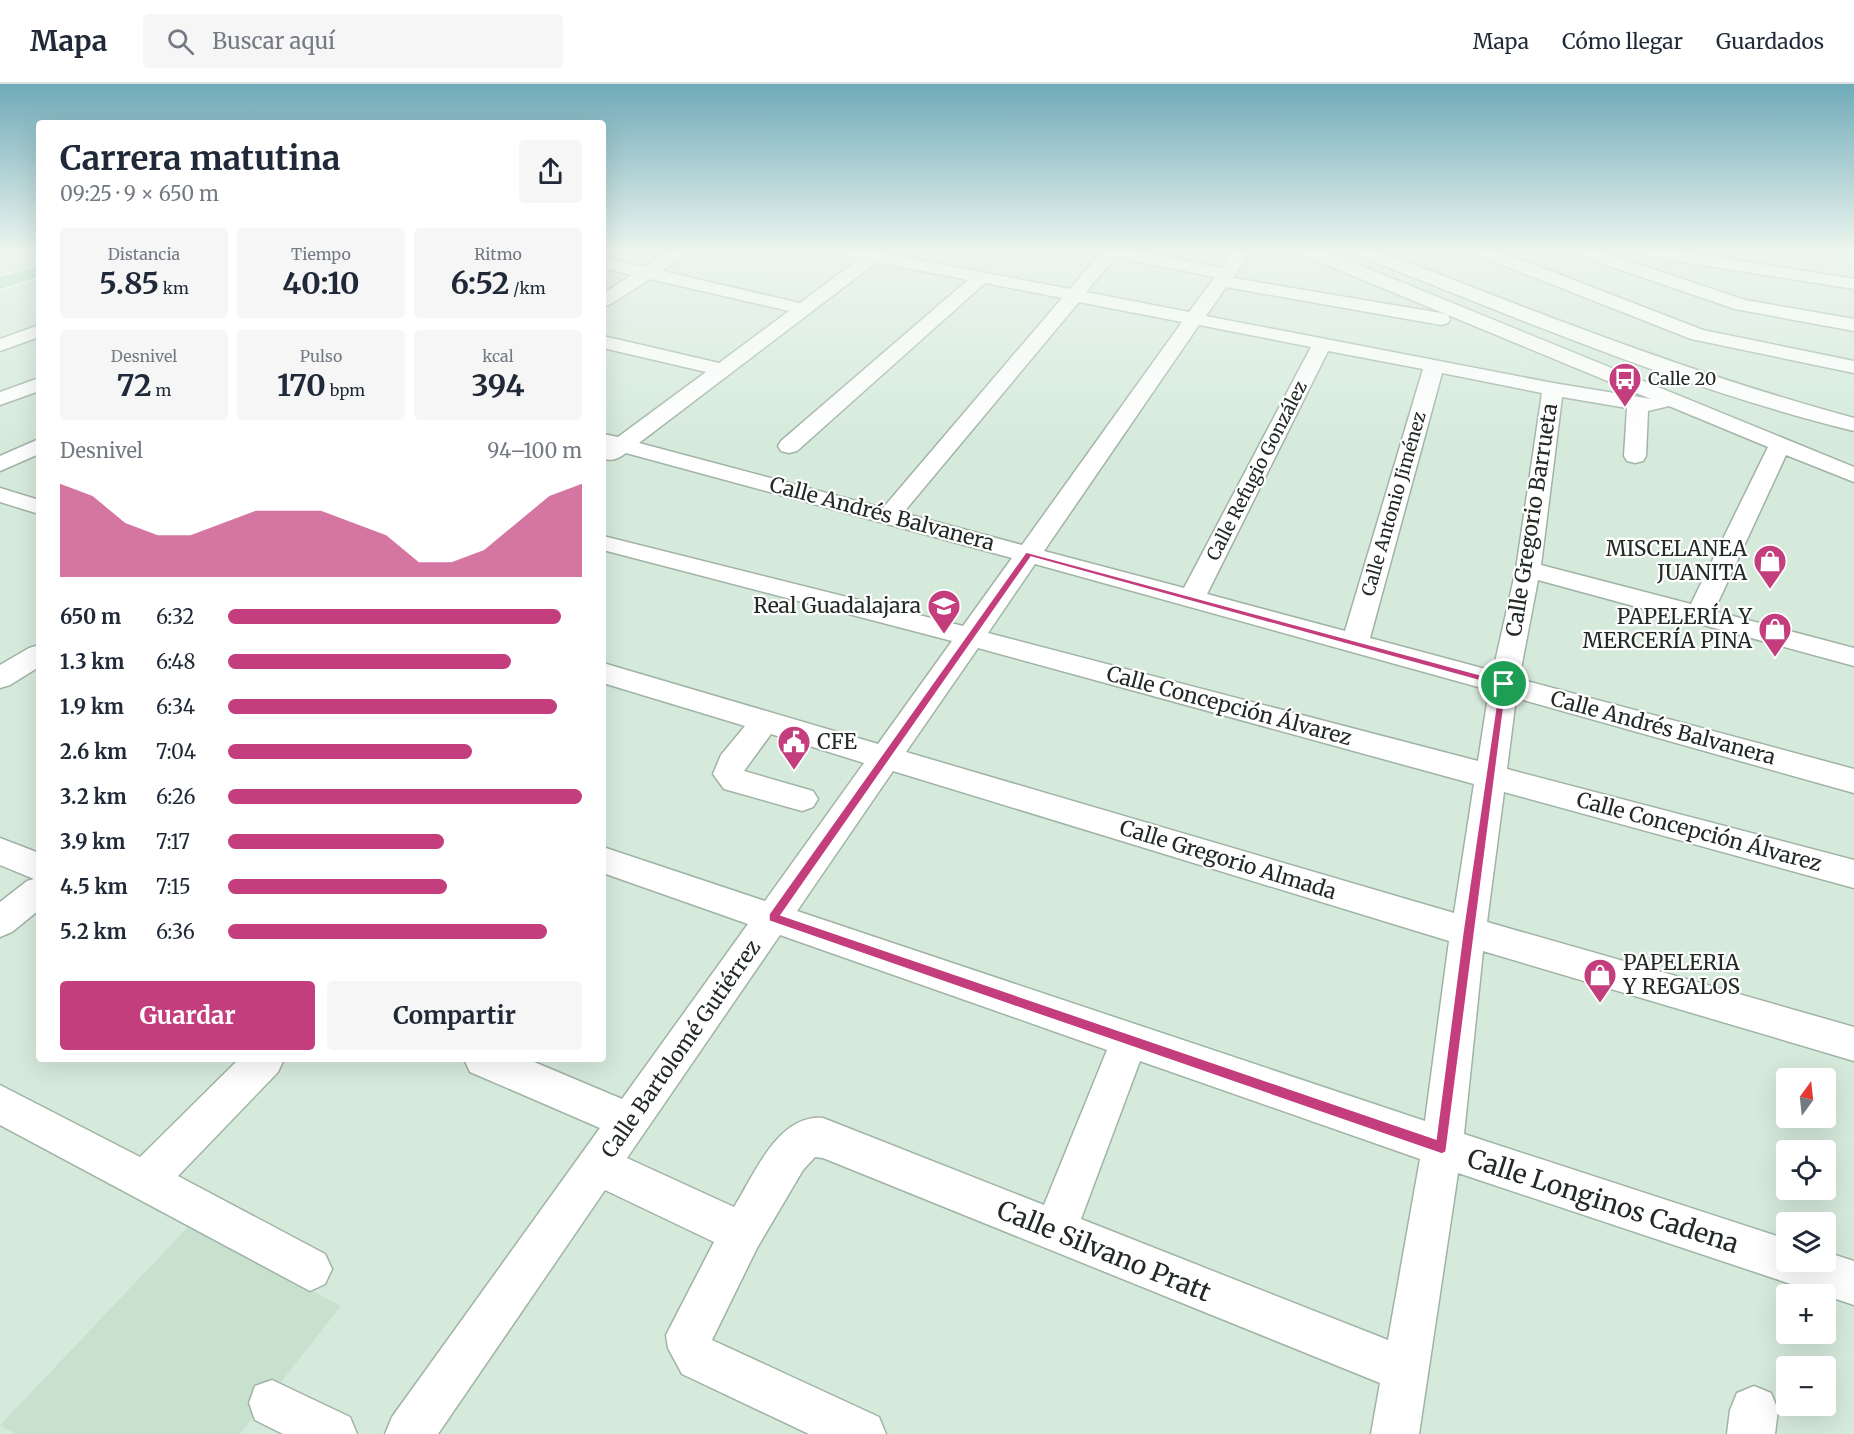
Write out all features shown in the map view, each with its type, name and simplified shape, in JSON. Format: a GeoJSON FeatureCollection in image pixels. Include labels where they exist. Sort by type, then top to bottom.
{"type":"FeatureCollection","features":[{"type":"Feature","properties":{"kind":"street"},"geometry":{"type":"LineString","coordinates":[[612,443],[722,370],[796,314]]}},
{"type":"Feature","properties":{"kind":"street"},"geometry":{"type":"LineString","coordinates":[[789,446],[939,314]]}},
{"type":"Feature","properties":{"kind":"street"},"geometry":{"type":"LineString","coordinates":[[888,516],[1059,314]]}},
{"type":"Feature","properties":{"kind":"street"},"geometry":{"type":"LineString","coordinates":[[1169,314],[1638,404],[1651,405],[1670,400]]}},
{"type":"Feature","properties":{"kind":"street","name":"Calle Bartolomé Gutiérrez"},"geometry":{"type":"LineString","coordinates":[[409,1434],[1198,314]]}},
{"type":"Feature","properties":{"kind":"street"},"geometry":{"type":"LineString","coordinates":[[1428,314],[1494,329]]}},
{"type":"Feature","properties":{"kind":"street"},"geometry":{"type":"LineString","coordinates":[[1458,314],[1854,475]]}},
{"type":"Feature","properties":{"kind":"street"},"geometry":{"type":"LineString","coordinates":[[1524,314],[1645,361],[1742,394],[1854,425]]}},
{"type":"Feature","properties":{"kind":"street"},"geometry":{"type":"LineString","coordinates":[[1644,314],[1698,335],[1854,367]]}},
{"type":"Feature","properties":{"kind":"street"},"geometry":{"type":"LineString","coordinates":[[1645,361],[1698,335],[1728,314]]}},
{"type":"Feature","properties":{"kind":"street"},"geometry":{"type":"LineString","coordinates":[[1792,314],[1854,326]]}},
{"type":"Feature","properties":{"kind":"street"},"geometry":{"type":"LineString","coordinates":[[0,345],[36,332]]}},
{"type":"Feature","properties":{"kind":"street"},"geometry":{"type":"LineString","coordinates":[[606,343],[722,370]]}},
{"type":"Feature","properties":{"kind":"street","name":"Calle Refugio González"},"geometry":{"type":"LineString","coordinates":[[1192,598],[1322,344]]}},
{"type":"Feature","properties":{"kind":"street","name":"Calle Antonio Jiménez"},"geometry":{"type":"LineString","coordinates":[[1354,642],[1434,366]]}},
{"type":"Feature","properties":{"kind":"street"},"geometry":{"type":"LineString","coordinates":[[0,399],[36,385]]}},
{"type":"Feature","properties":{"kind":"street","name":"Calle Gregorio Barrueta"},"geometry":{"type":"LineString","coordinates":[[1395,1434],[1442,1147],[1468,932],[1504,684],[1528,569],[1553,389]]}},
{"type":"Feature","properties":{"kind":"street"},"geometry":{"type":"LineString","coordinates":[[1635,456],[1638,404]]}},
{"type":"Feature","properties":{"kind":"street","name":"Calle Andrés Balvanera"},"geometry":{"type":"LineString","coordinates":[[612,443],[1354,642],[1854,781]]}},
{"type":"Feature","properties":{"kind":"street"},"geometry":{"type":"LineString","coordinates":[[1699,615],[1780,445]]}},
{"type":"Feature","properties":{"kind":"street"},"geometry":{"type":"LineString","coordinates":[[0,464],[36,447]]}},
{"type":"Feature","properties":{"kind":"street"},"geometry":{"type":"LineString","coordinates":[[0,495],[36,506]]}},
{"type":"Feature","properties":{"kind":"street","name":"Calle Concepción Álvarez"},"geometry":{"type":"LineString","coordinates":[[606,544],[970,637],[1854,874]]}},
{"type":"Feature","properties":{"kind":"street"},"geometry":{"type":"LineString","coordinates":[[1528,569],[1854,657]]}},
{"type":"Feature","properties":{"kind":"street"},"geometry":{"type":"LineString","coordinates":[[0,652],[35,660]]}},
{"type":"Feature","properties":{"kind":"street"},"geometry":{"type":"LineString","coordinates":[[0,678],[35,660]]}},
{"type":"Feature","properties":{"kind":"street","name":"Calle Gregorio Almada"},"geometry":{"type":"LineString","coordinates":[[606,674],[1468,932],[1854,1044]]}},
{"type":"Feature","properties":{"kind":"street"},"geometry":{"type":"LineString","coordinates":[[765,722],[732,763],[728,774],[735,781],[802,799]]}},
{"type":"Feature","properties":{"kind":"street"},"geometry":{"type":"LineString","coordinates":[[0,851],[36,866]]}},
{"type":"Feature","properties":{"kind":"street","name":"Calle Longinos Cadena"},"geometry":{"type":"LineString","coordinates":[[606,861],[1129,1041],[1776,1257]]}},
{"type":"Feature","properties":{"kind":"street"},"geometry":{"type":"LineString","coordinates":[[0,922],[36,893]]}},
{"type":"Feature","properties":{"kind":"street"},"geometry":{"type":"LineString","coordinates":[[1055,1231],[1129,1041]]}},
{"type":"Feature","properties":{"kind":"street"},"geometry":{"type":"LineString","coordinates":[[145,1181],[263,1062]]}},
{"type":"Feature","properties":{"kind":"street"},"geometry":{"type":"LineString","coordinates":[[490,1062],[629,1122]]}},
{"type":"Feature","properties":{"kind":"street"},"geometry":{"type":"LineString","coordinates":[[0,1104],[310,1269]]}},
{"type":"Feature","properties":{"kind":"street","name":"Calle Silvano Pratt"},"geometry":{"type":"LineString","coordinates":[[742,1233],[789,1156],[803,1140],[813,1137],[823,1138],[1405,1370]]}},
{"type":"Feature","properties":{"kind":"street"},"geometry":{"type":"LineString","coordinates":[[598,1166],[742,1233],[689,1335],[690,1348],[698,1358],[862,1434]]}},
{"type":"Feature","properties":{"kind":"street","name":"Calle Longinos Cadena"},"geometry":{"type":"LineString","coordinates":[[1820,1272],[1854,1283]]}},
{"type":"Feature","properties":{"kind":"street"},"geometry":{"type":"LineString","coordinates":[[272,1403],[333,1434]]}},
{"type":"Feature","properties":{"kind":"shaded area"},"geometry":{"type":"Polygon","coordinates":[[[189,1226],[341,1306],[240,1434],[15,1434],[0,1425],[189,1226]]]}},
{"type":"Feature","properties":{"kind":"place","name":"Calle 20"},"geometry":{"type":"Point","coordinates":[1625,408]}},
{"type":"Feature","properties":{"kind":"place","name":"MISCELANEA JUANITA"},"geometry":{"type":"Point","coordinates":[1770,590]}},
{"type":"Feature","properties":{"kind":"place","name":"Real Guadalajara"},"geometry":{"type":"Point","coordinates":[944,635]}},
{"type":"Feature","properties":{"kind":"place","name":"PAPELERÍA Y MERCERÍA PINA"},"geometry":{"type":"Point","coordinates":[1775,658]}},
{"type":"Feature","properties":{"kind":"place","name":"CFE"},"geometry":{"type":"Point","coordinates":[794,771]}},
{"type":"Feature","properties":{"kind":"place","name":"PAPELERIA Y REGALOS"},"geometry":{"type":"Point","coordinates":[1600,1004]}},
{"type":"Feature","properties":{"kind":"route"},"geometry":{"type":"LineString","coordinates":[[1029,554],[1504,684],[1468,932],[1442,1147],[773,917],[1029,554]]}}]}
